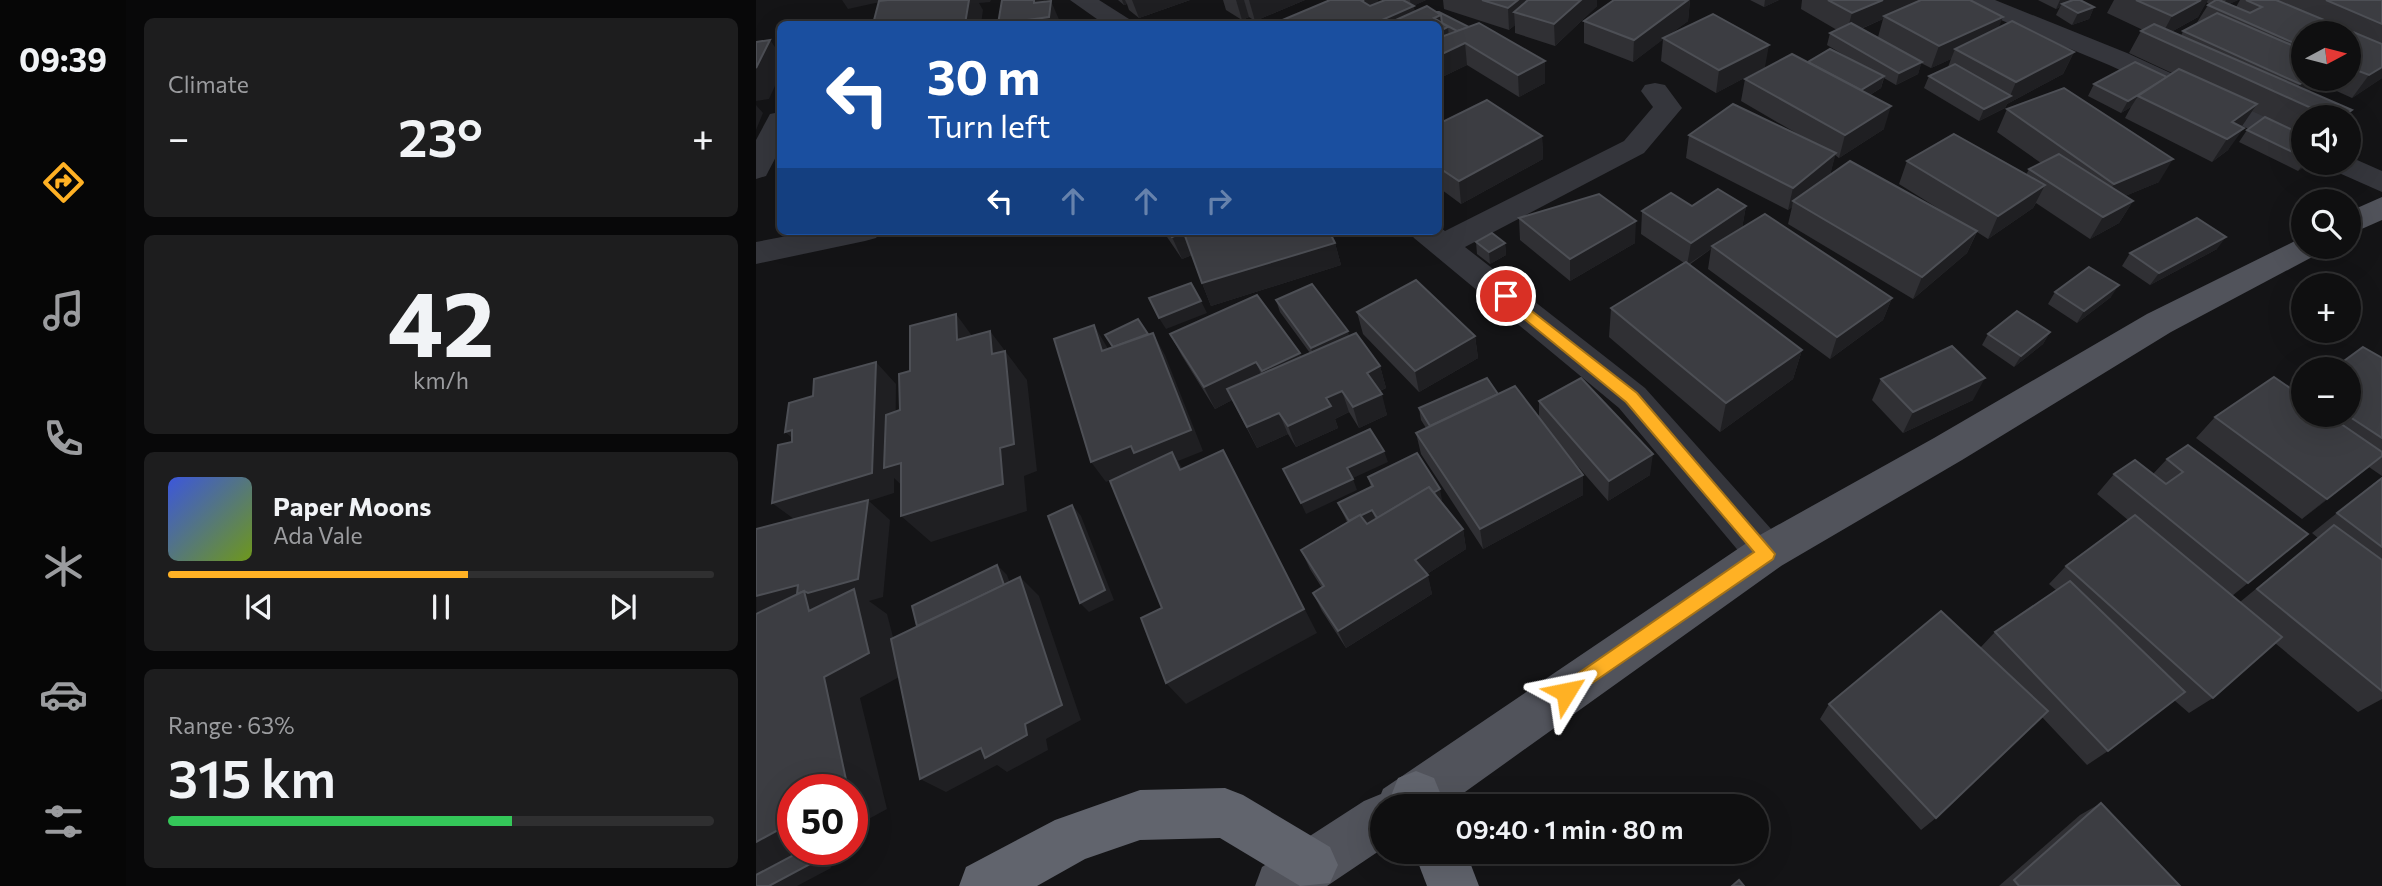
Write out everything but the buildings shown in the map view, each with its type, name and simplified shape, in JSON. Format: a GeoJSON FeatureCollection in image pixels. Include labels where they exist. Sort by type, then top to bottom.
{"type":"FeatureCollection","features":[{"type":"Feature","properties":{"kind":"highway"},"geometry":{"type":"LineString","coordinates":[[985,886],[1073,838],[1140,815],[1224,813],[1297,875]]}},
{"type":"Feature","properties":{"kind":"highway"},"geometry":{"type":"LineString","coordinates":[[1445,864],[1454,886]]}},
{"type":"Feature","properties":{"kind":"main road"},"geometry":{"type":"LineString","coordinates":[[2361,218],[2382,208]]}},
{"type":"Feature","properties":{"kind":"main road"},"geometry":{"type":"LineString","coordinates":[[1424,794],[1766,554],[2159,323],[2291,254]]}},
{"type":"Feature","properties":{"kind":"main road"},"geometry":{"type":"LineString","coordinates":[[1297,875],[1370,829]]}},
{"type":"Feature","properties":{"kind":"street"},"geometry":{"type":"LineString","coordinates":[[1082,0],[1115,21]]}},
{"type":"Feature","properties":{"kind":"street"},"geometry":{"type":"LineString","coordinates":[[1974,0],[2118,59],[2291,139]]}},
{"type":"Feature","properties":{"kind":"street"},"geometry":{"type":"LineString","coordinates":[[1442,234],[1634,147],[1668,108],[1655,91]]}},
{"type":"Feature","properties":{"kind":"street"},"geometry":{"type":"LineString","coordinates":[[756,170],[777,126]]}},
{"type":"Feature","properties":{"kind":"street"},"geometry":{"type":"LineString","coordinates":[[2361,173],[2382,183]]}},
{"type":"Feature","properties":{"kind":"street"},"geometry":{"type":"LineString","coordinates":[[756,253],[845,235]]}},
{"type":"Feature","properties":{"kind":"street"},"geometry":{"type":"LineString","coordinates":[[1434,238],[1632,398],[1766,554]]}},
{"type":"Feature","properties":{"kind":"route"},"geometry":{"type":"LineString","coordinates":[[1506,296],[1632,398],[1766,554],[1566,692]]}}]}
